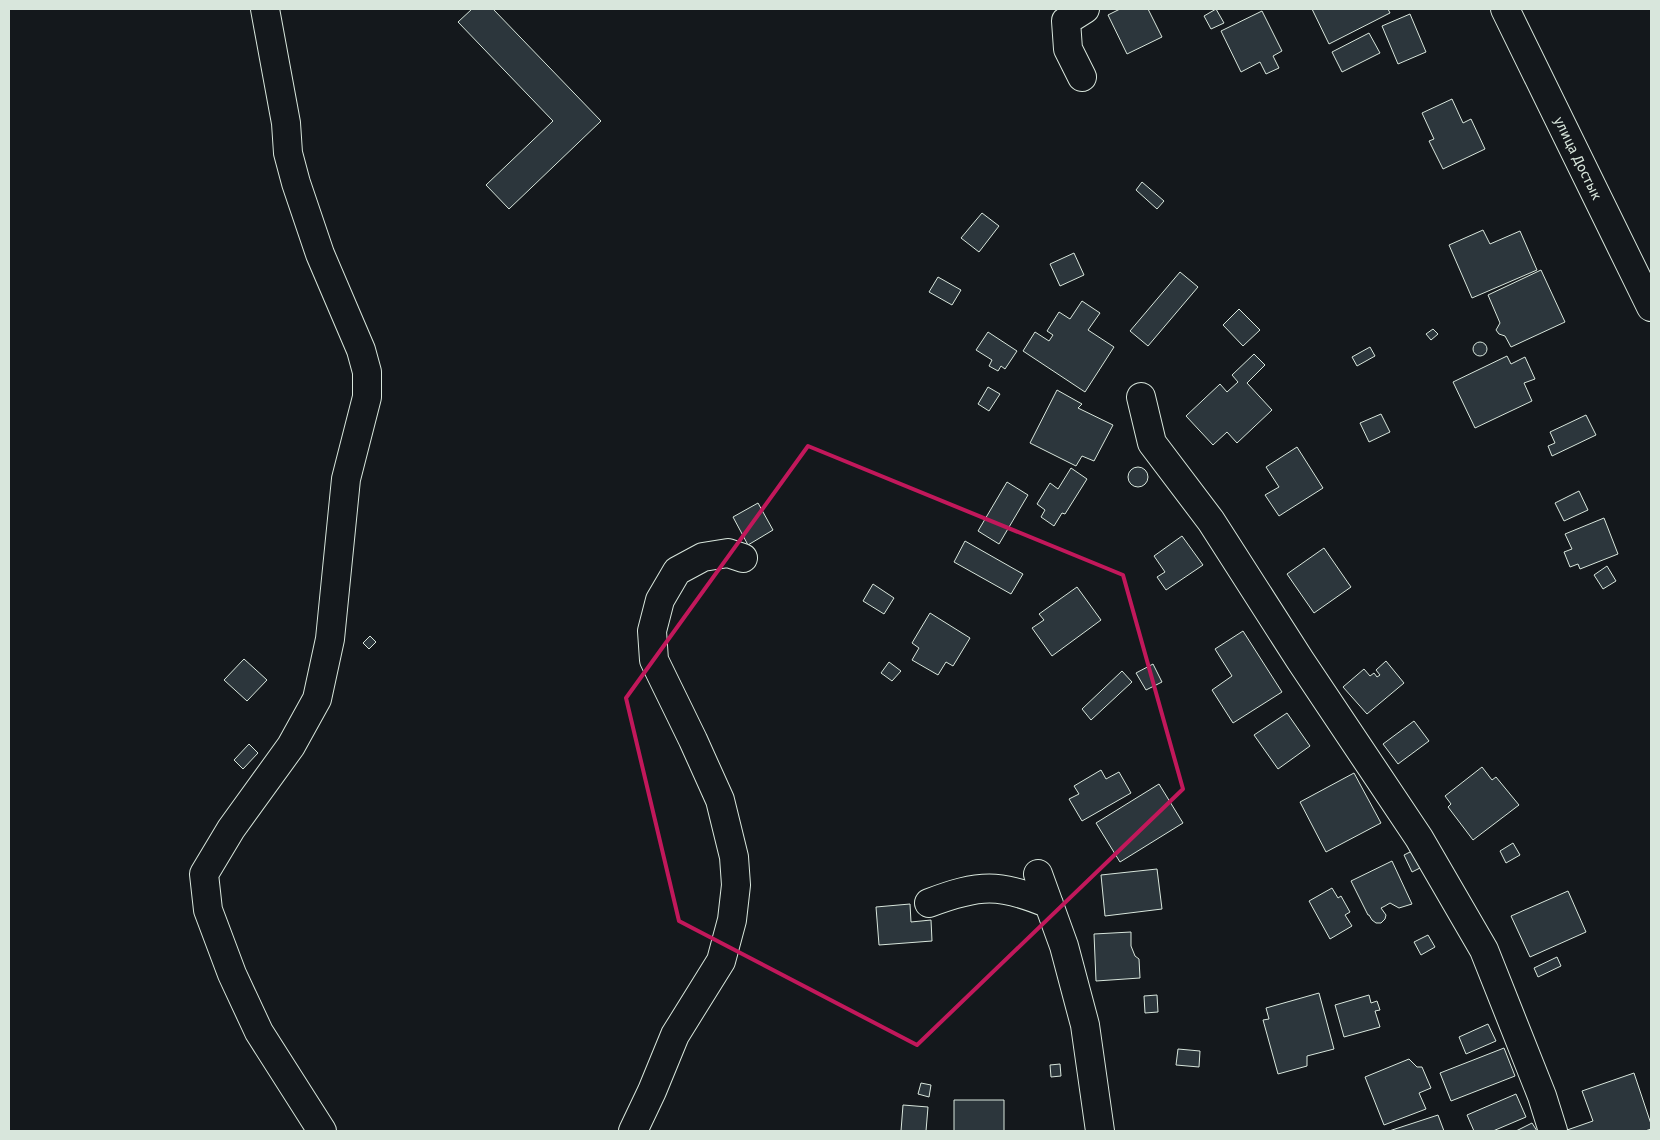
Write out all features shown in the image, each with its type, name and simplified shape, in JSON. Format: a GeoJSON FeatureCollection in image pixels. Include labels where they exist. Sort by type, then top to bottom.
{"type":"FeatureCollection","features":[{"type":"Feature","properties":{"kind":"street"},"geometry":{"type":"LineString","coordinates":[[265,9],[286,123],[288,152],[296,183],[320,254],[361,350],[367,372],[367,397],[346,479],[330,639],[317,699],[291,746],[231,829],[204,874],[208,910],[232,974],[259,1032],[322,1131]]}},
{"type":"Feature","properties":{"kind":"street"},"geometry":{"type":"LineString","coordinates":[[1082,77],[1068,49],[1066,21],[1085,9]]}},
{"type":"Feature","properties":{"kind":"street","name":"улица Достык"},"geometry":{"type":"LineString","coordinates":[[1505,9],[1651,307]]}},
{"type":"Feature","properties":{"kind":"street"},"geometry":{"type":"LineString","coordinates":[[1141,397],[1152,443],[1211,521],[1300,660],[1419,838],[1484,950],[1542,1096],[1553,1131]]}},
{"type":"Feature","properties":{"kind":"street"},"geometry":{"type":"LineString","coordinates":[[633,1131],[675,1035],[721,961],[732,920],[736,885],[734,857],[720,800],[654,660],[652,631],[660,600],[678,571],[703,557],[728,553],[743,558]]}},
{"type":"Feature","properties":{"kind":"street"},"geometry":{"type":"LineString","coordinates":[[1038,874],[1064,946],[1085,1025],[1100,1131]]}},
{"type":"Feature","properties":{"kind":"street"},"geometry":{"type":"LineString","coordinates":[[929,903],[960,891],[983,888],[1026,894],[1049,904]]}},
{"type":"Feature","properties":{"kind":"highlighted area"},"geometry":{"type":"Polygon","coordinates":[[[808,446],[1123,575],[1183,789],[917,1045],[679,921],[626,698],[808,446]]]}},
{"type":"Feature","properties":{"kind":"building"},"geometry":{"type":"Polygon","coordinates":[[[472,9],[493,9],[601,121],[509,209],[486,185],[553,121],[458,22],[472,9]]]}},
{"type":"Feature","properties":{"kind":"building"},"geometry":{"type":"Polygon","coordinates":[[[1120,9],[1148,9],[1162,37],[1127,54],[1108,15],[1120,9]]]}},
{"type":"Feature","properties":{"kind":"building"},"geometry":{"type":"Polygon","coordinates":[[[1216,9],[1224,23],[1211,29],[1204,16],[1216,9]]]}},
{"type":"Feature","properties":{"kind":"building"},"geometry":{"type":"Polygon","coordinates":[[[1312,9],[1388,9],[1390,13],[1329,44],[1312,9]]]}},
{"type":"Feature","properties":{"kind":"building"},"geometry":{"type":"Polygon","coordinates":[[[1262,11],[1282,51],[1273,56],[1279,68],[1266,74],[1260,62],[1241,72],[1221,31],[1262,11]]]}},
{"type":"Feature","properties":{"kind":"building"},"geometry":{"type":"Polygon","coordinates":[[[1410,14],[1426,52],[1398,64],[1382,26],[1410,14]]]}},
{"type":"Feature","properties":{"kind":"building"},"geometry":{"type":"Polygon","coordinates":[[[1369,33],[1380,53],[1342,72],[1332,52],[1369,33]]]}},
{"type":"Feature","properties":{"kind":"building"},"geometry":{"type":"Polygon","coordinates":[[[1452,99],[1463,123],[1471,119],[1485,149],[1443,169],[1429,141],[1434,139],[1422,113],[1452,99]]]}},
{"type":"Feature","properties":{"kind":"building"},"geometry":{"type":"Polygon","coordinates":[[[1142,182],[1164,201],[1157,209],[1136,190],[1142,182]]]}},
{"type":"Feature","properties":{"kind":"building"},"geometry":{"type":"Polygon","coordinates":[[[982,213],[999,226],[979,252],[961,238],[982,213]]]}},
{"type":"Feature","properties":{"kind":"building"},"geometry":{"type":"Polygon","coordinates":[[[1483,230],[1490,244],[1520,231],[1537,270],[1472,298],[1449,245],[1483,230]]]}},
{"type":"Feature","properties":{"kind":"building"},"geometry":{"type":"Polygon","coordinates":[[[1074,253],[1084,275],[1060,286],[1050,264],[1074,253]]]}},
{"type":"Feature","properties":{"kind":"building"},"geometry":{"type":"Polygon","coordinates":[[[1541,270],[1565,322],[1511,347],[1505,336],[1499,334],[1496,330],[1500,323],[1488,295],[1541,270]]]}},
{"type":"Feature","properties":{"kind":"building"},"geometry":{"type":"Polygon","coordinates":[[[1180,272],[1198,287],[1148,346],[1130,331],[1180,272]]]}},
{"type":"Feature","properties":{"kind":"building"},"geometry":{"type":"Polygon","coordinates":[[[938,277],[961,290],[952,305],[929,292],[938,277]]]}},
{"type":"Feature","properties":{"kind":"building"},"geometry":{"type":"Polygon","coordinates":[[[1082,301],[1100,313],[1088,330],[1114,347],[1085,392],[1023,351],[1035,332],[1049,341],[1053,335],[1047,331],[1059,312],[1070,319],[1082,301]]]}},
{"type":"Feature","properties":{"kind":"building"},"geometry":{"type":"Polygon","coordinates":[[[1239,309],[1260,330],[1243,346],[1223,325],[1239,309]]]}},
{"type":"Feature","properties":{"kind":"building"},"geometry":{"type":"Polygon","coordinates":[[[1433,329],[1438,334],[1431,340],[1426,334],[1433,329]]]}},
{"type":"Feature","properties":{"kind":"building"},"geometry":{"type":"Polygon","coordinates":[[[988,332],[1017,351],[1005,369],[1001,366],[998,371],[989,366],[992,360],[976,350],[988,332]]]}},
{"type":"Feature","properties":{"kind":"building"},"geometry":{"type":"Polygon","coordinates":[[[1480,342],[1485,344],[1487,349],[1485,354],[1480,356],[1475,354],[1473,349],[1475,344],[1480,342]]]}},
{"type":"Feature","properties":{"kind":"building"},"geometry":{"type":"Polygon","coordinates":[[[1370,347],[1375,356],[1357,366],[1352,357],[1370,347]]]}},
{"type":"Feature","properties":{"kind":"building"},"geometry":{"type":"Polygon","coordinates":[[[1254,354],[1265,365],[1247,383],[1272,410],[1237,443],[1227,432],[1213,445],[1186,416],[1220,384],[1227,392],[1238,382],[1232,375],[1254,354]]]}},
{"type":"Feature","properties":{"kind":"building"},"geometry":{"type":"Polygon","coordinates":[[[1507,356],[1511,364],[1525,357],[1535,379],[1524,383],[1532,401],[1475,428],[1453,382],[1507,356]]]}},
{"type":"Feature","properties":{"kind":"building"},"geometry":{"type":"Polygon","coordinates":[[[988,387],[1000,394],[989,411],[978,404],[988,387]]]}},
{"type":"Feature","properties":{"kind":"building"},"geometry":{"type":"Polygon","coordinates":[[[1057,390],[1082,404],[1078,408],[1113,425],[1094,461],[1082,456],[1076,466],[1030,443],[1057,390]]]}},
{"type":"Feature","properties":{"kind":"building"},"geometry":{"type":"Polygon","coordinates":[[[1381,414],[1390,432],[1369,442],[1360,423],[1381,414]]]}},
{"type":"Feature","properties":{"kind":"building"},"geometry":{"type":"Polygon","coordinates":[[[1586,415],[1596,435],[1552,456],[1548,446],[1555,443],[1550,432],[1586,415]]]}},
{"type":"Feature","properties":{"kind":"building"},"geometry":{"type":"Polygon","coordinates":[[[1297,447],[1323,488],[1279,516],[1265,495],[1279,487],[1266,467],[1297,447]]]}},
{"type":"Feature","properties":{"kind":"building"},"geometry":{"type":"Polygon","coordinates":[[[1138,467],[1145,470],[1148,477],[1145,484],[1138,487],[1131,484],[1128,477],[1131,470],[1138,467]]]}},
{"type":"Feature","properties":{"kind":"building"},"geometry":{"type":"Polygon","coordinates":[[[1071,468],[1087,479],[1065,514],[1062,513],[1054,526],[1041,517],[1045,510],[1037,504],[1050,483],[1058,489],[1071,468]]]}},
{"type":"Feature","properties":{"kind":"building"},"geometry":{"type":"Polygon","coordinates":[[[1007,482],[1028,495],[999,544],[978,531],[1007,482]]]}},
{"type":"Feature","properties":{"kind":"building"},"geometry":{"type":"Polygon","coordinates":[[[1579,491],[1588,510],[1564,521],[1555,503],[1579,491]]]}},
{"type":"Feature","properties":{"kind":"building"},"geometry":{"type":"Polygon","coordinates":[[[758,503],[773,530],[748,545],[733,517],[758,503]]]}},
{"type":"Feature","properties":{"kind":"building"},"geometry":{"type":"Polygon","coordinates":[[[1604,518],[1618,554],[1580,569],[1578,564],[1570,567],[1564,552],[1572,549],[1565,534],[1604,518]]]}},
{"type":"Feature","properties":{"kind":"building"},"geometry":{"type":"Polygon","coordinates":[[[1182,536],[1203,565],[1166,590],[1157,577],[1165,572],[1154,556],[1182,536]]]}},
{"type":"Feature","properties":{"kind":"building"},"geometry":{"type":"Polygon","coordinates":[[[965,541],[1023,574],[1011,594],[954,562],[965,541]]]}},
{"type":"Feature","properties":{"kind":"building"},"geometry":{"type":"Polygon","coordinates":[[[1324,548],[1351,587],[1314,613],[1287,574],[1324,548]]]}},
{"type":"Feature","properties":{"kind":"building"},"geometry":{"type":"Polygon","coordinates":[[[1607,566],[1616,581],[1603,589],[1594,575],[1607,566]]]}},
{"type":"Feature","properties":{"kind":"building"},"geometry":{"type":"Polygon","coordinates":[[[873,584],[894,598],[884,614],[863,601],[873,584]]]}},
{"type":"Feature","properties":{"kind":"building"},"geometry":{"type":"Polygon","coordinates":[[[1077,587],[1101,620],[1052,656],[1032,628],[1044,620],[1039,614],[1077,587]]]}},
{"type":"Feature","properties":{"kind":"building"},"geometry":{"type":"Polygon","coordinates":[[[930,613],[970,638],[953,666],[946,662],[938,675],[912,660],[919,648],[912,643],[930,613]]]}},
{"type":"Feature","properties":{"kind":"building"},"geometry":{"type":"Polygon","coordinates":[[[1243,631],[1282,692],[1233,723],[1212,690],[1232,676],[1215,649],[1243,631]]]}},
{"type":"Feature","properties":{"kind":"building"},"geometry":{"type":"Polygon","coordinates":[[[370,636],[376,642],[369,649],[363,643],[370,636]]]}},
{"type":"Feature","properties":{"kind":"building"},"geometry":{"type":"Polygon","coordinates":[[[244,659],[267,680],[247,701],[224,680],[244,659]]]}},
{"type":"Feature","properties":{"kind":"building"},"geometry":{"type":"Polygon","coordinates":[[[1386,661],[1404,683],[1367,714],[1343,687],[1364,669],[1370,676],[1374,673],[1377,677],[1380,675],[1376,670],[1386,661]]]}},
{"type":"Feature","properties":{"kind":"building"},"geometry":{"type":"Polygon","coordinates":[[[889,662],[901,671],[892,681],[881,673],[889,662]]]}},
{"type":"Feature","properties":{"kind":"building"},"geometry":{"type":"Polygon","coordinates":[[[1153,664],[1162,682],[1146,690],[1136,673],[1153,664]]]}},
{"type":"Feature","properties":{"kind":"building"},"geometry":{"type":"Polygon","coordinates":[[[1122,671],[1132,682],[1091,720],[1082,709],[1122,671]]]}},
{"type":"Feature","properties":{"kind":"building"},"geometry":{"type":"Polygon","coordinates":[[[1287,713],[1310,746],[1278,769],[1254,735],[1287,713]]]}},
{"type":"Feature","properties":{"kind":"building"},"geometry":{"type":"Polygon","coordinates":[[[1414,721],[1429,741],[1398,764],[1383,744],[1414,721]]]}},
{"type":"Feature","properties":{"kind":"building"},"geometry":{"type":"Polygon","coordinates":[[[249,744],[258,753],[243,769],[234,760],[249,744]]]}},
{"type":"Feature","properties":{"kind":"building"},"geometry":{"type":"Polygon","coordinates":[[[1482,767],[1492,780],[1496,777],[1519,805],[1473,840],[1448,807],[1451,804],[1445,796],[1482,767]]]}},
{"type":"Feature","properties":{"kind":"building"},"geometry":{"type":"Polygon","coordinates":[[[1101,770],[1106,779],[1119,772],[1131,793],[1082,821],[1069,799],[1079,794],[1074,786],[1101,770]]]}},
{"type":"Feature","properties":{"kind":"building"},"geometry":{"type":"Polygon","coordinates":[[[1354,773],[1381,823],[1326,852],[1300,802],[1354,773]]]}},
{"type":"Feature","properties":{"kind":"building"},"geometry":{"type":"Polygon","coordinates":[[[1159,784],[1183,823],[1120,862],[1096,823],[1159,784]]]}},
{"type":"Feature","properties":{"kind":"building"},"geometry":{"type":"Polygon","coordinates":[[[1513,843],[1520,855],[1506,863],[1500,851],[1513,843]]]}},
{"type":"Feature","properties":{"kind":"building"},"geometry":{"type":"Polygon","coordinates":[[[1414,850],[1422,867],[1412,872],[1404,855],[1414,850]]]}},
{"type":"Feature","properties":{"kind":"building"},"geometry":{"type":"Polygon","coordinates":[[[1392,861],[1412,904],[1399,908],[1390,903],[1381,908],[1386,915],[1385,919],[1381,923],[1376,923],[1368,915],[1351,881],[1392,861]]]}},
{"type":"Feature","properties":{"kind":"building"},"geometry":{"type":"Polygon","coordinates":[[[1157,869],[1162,909],[1105,916],[1101,875],[1157,869]]]}},
{"type":"Feature","properties":{"kind":"building"},"geometry":{"type":"Polygon","coordinates":[[[1332,888],[1338,898],[1341,896],[1350,912],[1345,915],[1352,926],[1330,939],[1309,901],[1332,888]]]}},
{"type":"Feature","properties":{"kind":"building"},"geometry":{"type":"Polygon","coordinates":[[[1568,891],[1586,932],[1530,957],[1511,916],[1568,891]]]}},
{"type":"Feature","properties":{"kind":"building"},"geometry":{"type":"Polygon","coordinates":[[[910,904],[911,922],[931,920],[932,941],[879,945],[876,907],[910,904]]]}},
{"type":"Feature","properties":{"kind":"building"},"geometry":{"type":"Polygon","coordinates":[[[1131,932],[1131,946],[1135,956],[1139,959],[1140,978],[1096,981],[1094,934],[1131,932]]]}},
{"type":"Feature","properties":{"kind":"building"},"geometry":{"type":"Polygon","coordinates":[[[1428,935],[1435,947],[1421,955],[1414,942],[1428,935]]]}},
{"type":"Feature","properties":{"kind":"building"},"geometry":{"type":"Polygon","coordinates":[[[1557,957],[1561,966],[1538,977],[1534,968],[1557,957]]]}},
{"type":"Feature","properties":{"kind":"building"},"geometry":{"type":"Polygon","coordinates":[[[1319,993],[1334,1049],[1307,1056],[1307,1066],[1278,1074],[1263,1020],[1269,1019],[1266,1008],[1319,993]]]}},
{"type":"Feature","properties":{"kind":"building"},"geometry":{"type":"Polygon","coordinates":[[[1157,995],[1158,1012],[1145,1013],[1144,996],[1157,995]]]}},
{"type":"Feature","properties":{"kind":"building"},"geometry":{"type":"Polygon","coordinates":[[[1369,995],[1371,1003],[1377,1001],[1380,1010],[1375,1011],[1380,1027],[1344,1037],[1335,1005],[1369,995]]]}},
{"type":"Feature","properties":{"kind":"building"},"geometry":{"type":"Polygon","coordinates":[[[1488,1024],[1496,1041],[1466,1054],[1459,1037],[1488,1024]]]}},
{"type":"Feature","properties":{"kind":"building"},"geometry":{"type":"Polygon","coordinates":[[[1504,1048],[1515,1076],[1451,1101],[1440,1073],[1504,1048]]]}},
{"type":"Feature","properties":{"kind":"building"},"geometry":{"type":"Polygon","coordinates":[[[1178,1049],[1200,1051],[1199,1067],[1176,1065],[1178,1049]]]}},
{"type":"Feature","properties":{"kind":"building"},"geometry":{"type":"Polygon","coordinates":[[[1409,1059],[1417,1067],[1422,1067],[1431,1088],[1419,1093],[1426,1109],[1384,1125],[1365,1077],[1409,1059]]]}},
{"type":"Feature","properties":{"kind":"building"},"geometry":{"type":"Polygon","coordinates":[[[1060,1064],[1061,1076],[1051,1077],[1050,1065],[1060,1064]]]}},
{"type":"Feature","properties":{"kind":"building"},"geometry":{"type":"Polygon","coordinates":[[[1634,1073],[1651,1129],[1645,1131],[1567,1131],[1593,1121],[1582,1091],[1634,1073]]]}},
{"type":"Feature","properties":{"kind":"building"},"geometry":{"type":"Polygon","coordinates":[[[921,1083],[931,1085],[929,1097],[918,1094],[921,1083]]]}},
{"type":"Feature","properties":{"kind":"building"},"geometry":{"type":"Polygon","coordinates":[[[1516,1094],[1526,1117],[1493,1131],[1474,1131],[1467,1115],[1516,1094]]]}},
{"type":"Feature","properties":{"kind":"building"},"geometry":{"type":"Polygon","coordinates":[[[954,1100],[1004,1100],[1004,1131],[954,1131],[954,1100]]]}},
{"type":"Feature","properties":{"kind":"building"},"geometry":{"type":"Polygon","coordinates":[[[903,1105],[928,1107],[926,1131],[901,1131],[903,1105]]]}},
{"type":"Feature","properties":{"kind":"building"},"geometry":{"type":"Polygon","coordinates":[[[1438,1115],[1444,1131],[1389,1131],[1438,1115]]]}},
{"type":"Feature","properties":{"kind":"building"},"geometry":{"type":"Polygon","coordinates":[[[1532,1123],[1537,1131],[1516,1131],[1532,1123]]]}}]}
